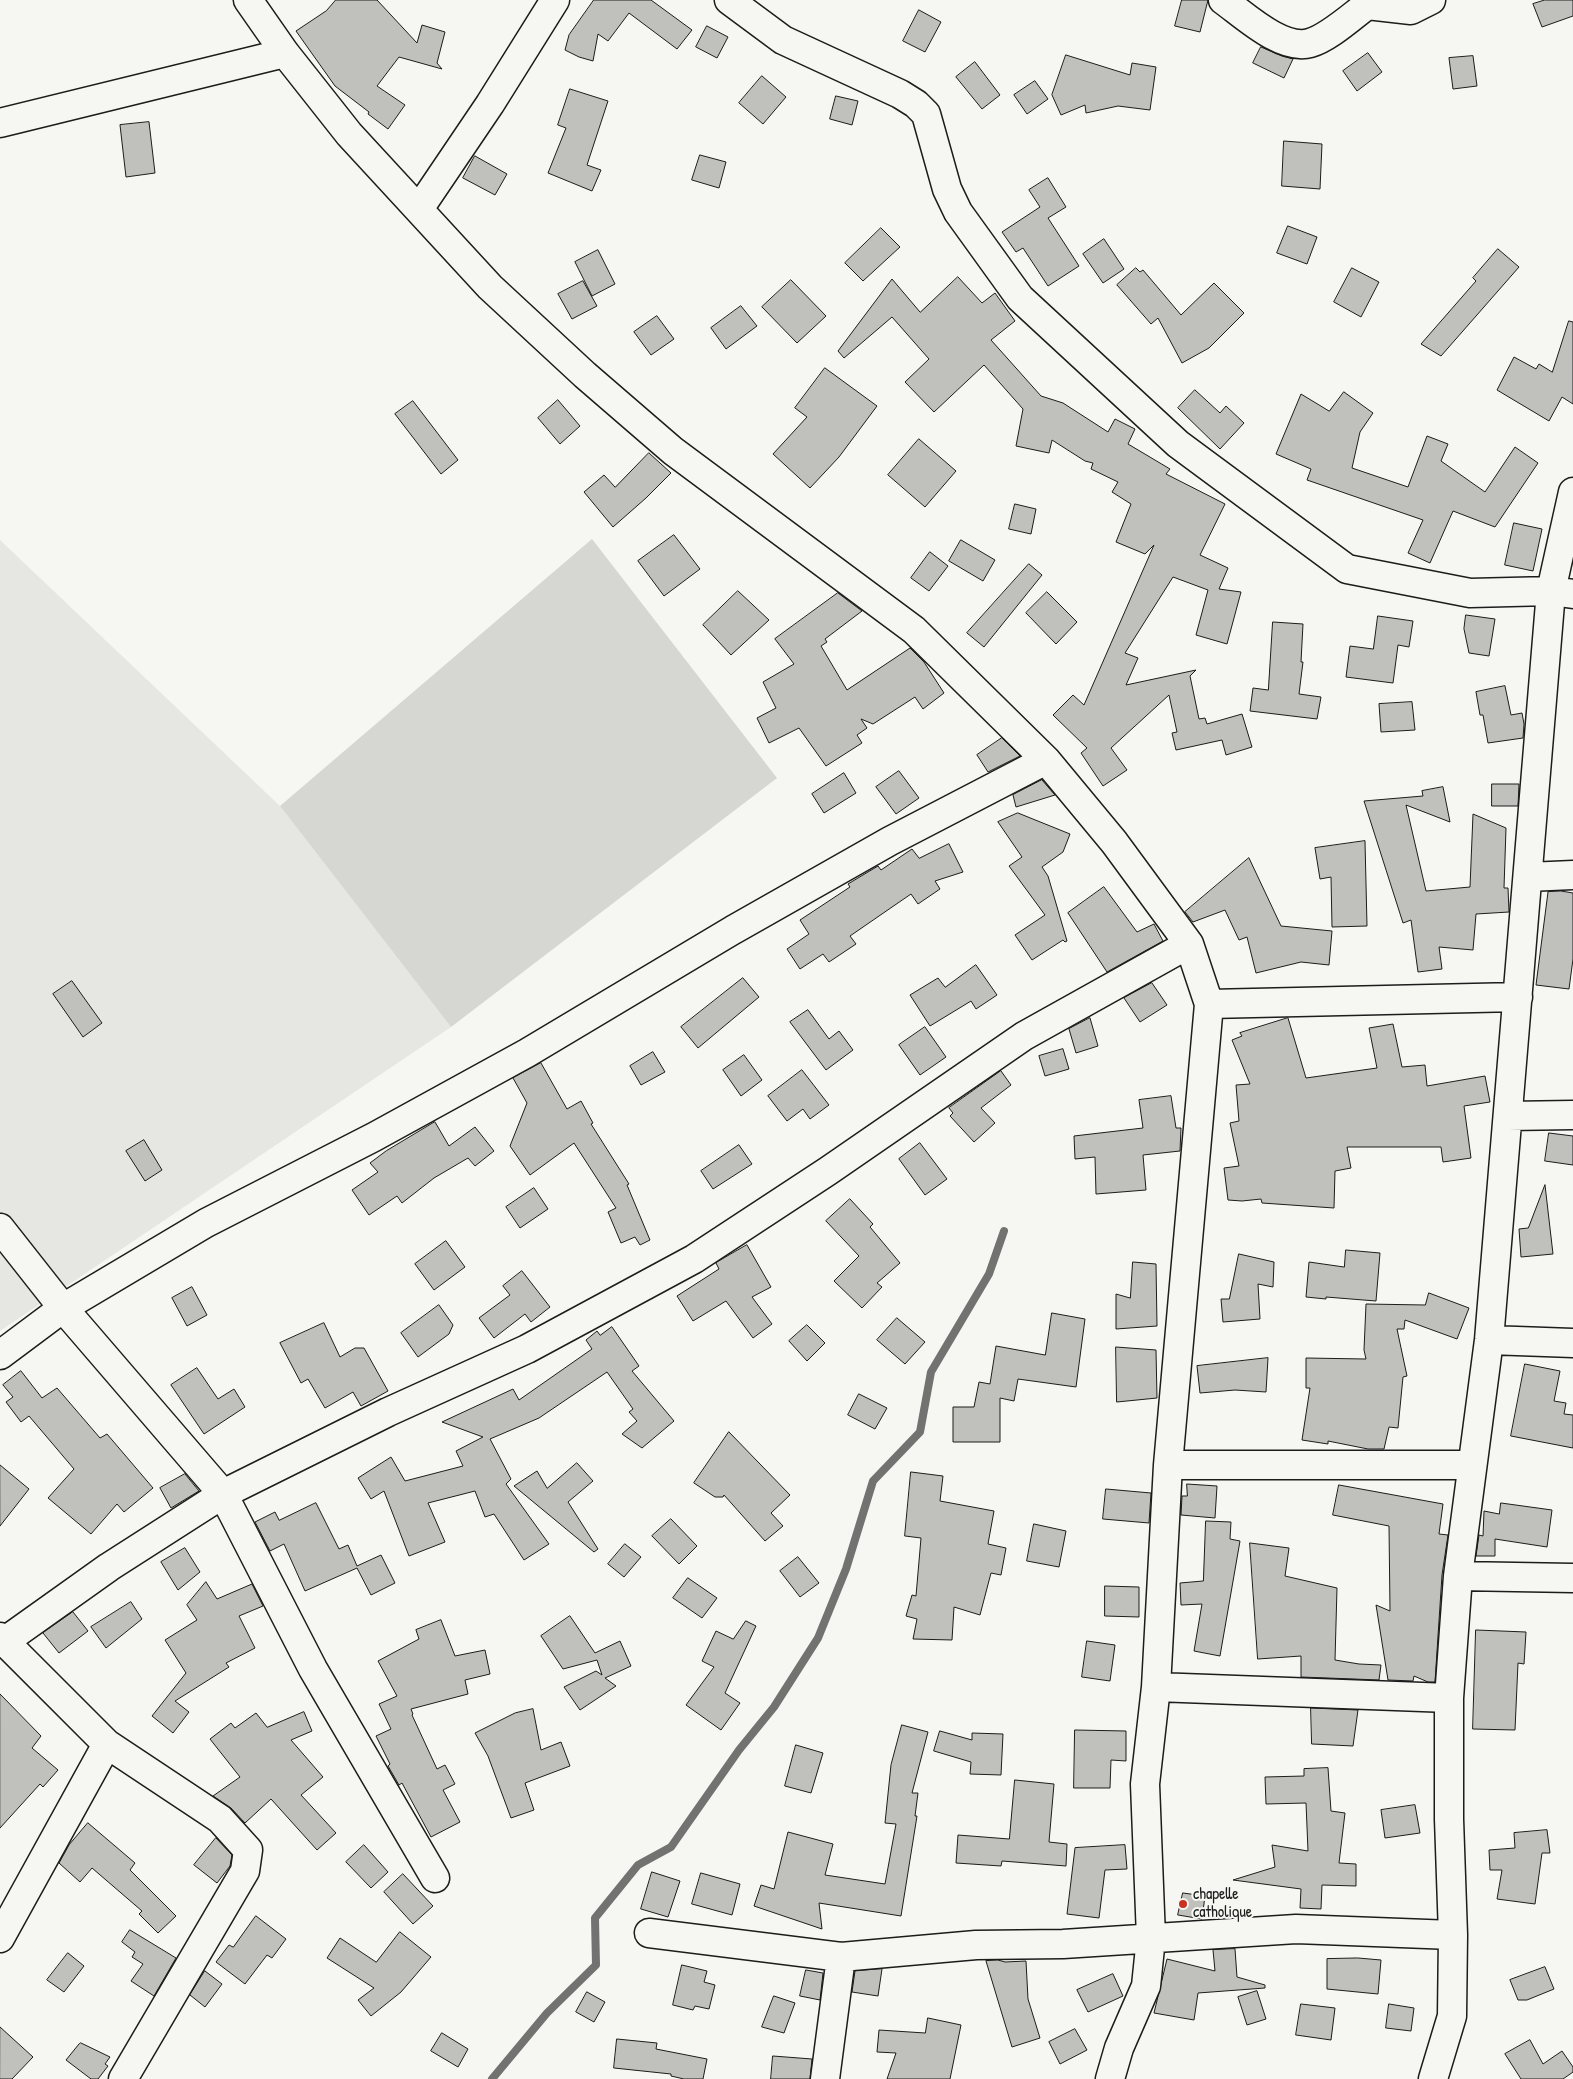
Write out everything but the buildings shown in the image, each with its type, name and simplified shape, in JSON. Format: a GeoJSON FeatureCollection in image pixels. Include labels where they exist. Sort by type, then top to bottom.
{"type":"FeatureCollection","features":[{"type":"Feature","properties":{"kind":"street"},"geometry":{"type":"LineString","coordinates":[[248,0],[285,53],[349,134],[490,287],[585,375],[673,451],[914,630],[1046,760],[1114,842],[1189,944],[1209,1004],[1168,1465],[1156,1688],[1145,1784],[1151,1938],[1146,1986],[1119,2048],[1110,2079]]}},
{"type":"Feature","properties":{"kind":"street"},"geometry":{"type":"LineString","coordinates":[[420,209],[490,104],[555,0]]}},
{"type":"Feature","properties":{"kind":"street"},"geometry":{"type":"LineString","coordinates":[[729,0],[783,40],[900,94],[916,104],[926,114],[947,190],[958,212],[1020,298],[1178,444],[1347,569],[1470,593],[1562,593]]}},
{"type":"Feature","properties":{"kind":"street"},"geometry":{"type":"LineString","coordinates":[[1223,0],[1271,35],[1296,44],[1309,44],[1324,37],[1365,3],[1411,10],[1431,0]]}},
{"type":"Feature","properties":{"kind":"street"},"geometry":{"type":"LineString","coordinates":[[0,123],[285,53]]}},
{"type":"Feature","properties":{"kind":"street"},"geometry":{"type":"LineString","coordinates":[[1433,2079],[1452,2016],[1453,1935],[1449,1819],[1449,1698],[1458,1576],[1489,1340],[1528,877],[1573,492]]}},
{"type":"Feature","properties":{"kind":"street"},"geometry":{"type":"LineString","coordinates":[[0,1354],[63,1308],[206,1223],[374,1137],[527,1054],[732,930],[890,841],[1046,760]]}},
{"type":"Feature","properties":{"kind":"street"},"geometry":{"type":"LineString","coordinates":[[1528,877],[1573,875]]}},
{"type":"Feature","properties":{"kind":"street"},"geometry":{"type":"LineString","coordinates":[[123,2079],[244,1871],[248,1850],[220,1819],[107,1744],[2,1639],[109,1567],[223,1494],[388,1412],[527,1349],[686,1263],[828,1171],[1024,1036],[1189,944]]}},
{"type":"Feature","properties":{"kind":"street"},"geometry":{"type":"LineString","coordinates":[[1209,1004],[1518,997]]}},
{"type":"Feature","properties":{"kind":"street"},"geometry":{"type":"LineString","coordinates":[[1508,1116],[1573,1115]]}},
{"type":"Feature","properties":{"kind":"street"},"geometry":{"type":"LineString","coordinates":[[0,1228],[63,1308],[223,1494],[313,1669],[435,1878]]}},
{"type":"Feature","properties":{"kind":"street"},"geometry":{"type":"LineString","coordinates":[[1489,1340],[1573,1343]]}},
{"type":"Feature","properties":{"kind":"street"},"geometry":{"type":"LineString","coordinates":[[1168,1465],[1471,1466]]}},
{"type":"Feature","properties":{"kind":"street"},"geometry":{"type":"LineString","coordinates":[[1458,1576],[1573,1578]]}},
{"type":"Feature","properties":{"kind":"street"},"geometry":{"type":"LineString","coordinates":[[1156,1688],[1449,1698]]}},
{"type":"Feature","properties":{"kind":"street"},"geometry":{"type":"LineString","coordinates":[[0,1938],[107,1744]]}},
{"type":"Feature","properties":{"kind":"street"},"geometry":{"type":"LineString","coordinates":[[649,1933],[840,1957],[976,1945],[1063,1944],[1296,1929],[1453,1935]]}},
{"type":"Feature","properties":{"kind":"street"},"geometry":{"type":"LineString","coordinates":[[825,2079],[840,1957]]}},
{"type":"Feature","properties":{"kind":"shaded area"},"geometry":{"type":"Polygon","coordinates":[[[592,539],[777,778],[451,1027],[280,806],[592,539]]]}},
{"type":"Feature","properties":{"kind":"shaded area"},"geometry":{"type":"Polygon","coordinates":[[[0,540],[280,806],[451,1027],[0,1331],[0,540]]]}},
{"type":"Feature","properties":{"kind":"waterway"},"geometry":{"type":"LineString","coordinates":[[492,2079],[547,2013],[596,1965],[595,1918],[638,1865],[671,1847],[739,1750],[774,1707],[818,1638],[846,1569],[873,1481],[920,1432],[931,1372],[989,1274],[1004,1231]]}},
{"type":"Feature","properties":{"kind":"place","name":"chapelle catholique"},"geometry":{"type":"Point","coordinates":[1183,1904]}}]}
